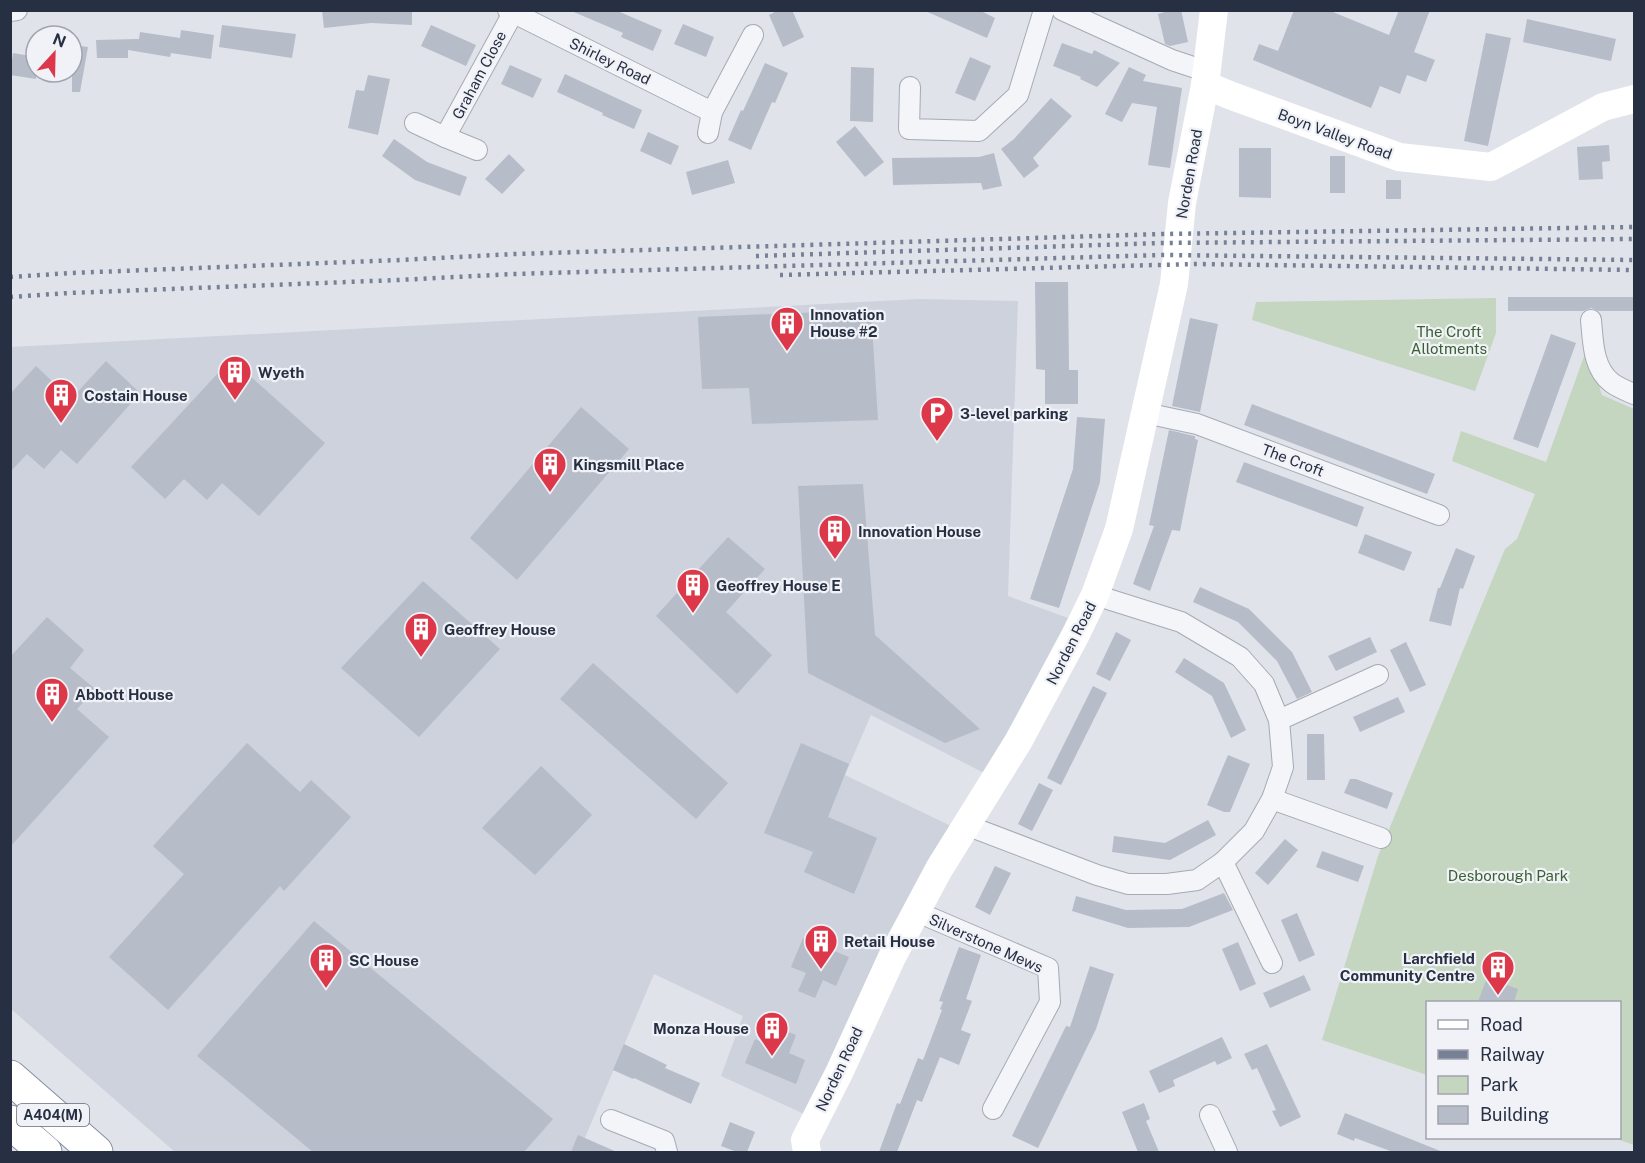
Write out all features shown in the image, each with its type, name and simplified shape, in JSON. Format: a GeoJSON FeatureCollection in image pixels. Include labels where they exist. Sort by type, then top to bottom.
{"type":"FeatureCollection","features":[{"type":"Feature","properties":{"kind":"highway","name":"A404(M)"},"geometry":{"type":"LineString","coordinates":[[10,1077],[96,1152]]}},
{"type":"Feature","properties":{"kind":"highway","name":"A404(M)"},"geometry":{"type":"LineString","coordinates":[[10,1122],[45,1152]]}},
{"type":"Feature","properties":{"kind":"street"},"geometry":{"type":"LineString","coordinates":[[10,11],[17,10]]}},
{"type":"Feature","properties":{"kind":"street"},"geometry":{"type":"LineString","coordinates":[[910,87],[909,129],[979,131],[1018,95],[1044,10]]}},
{"type":"Feature","properties":{"kind":"street","name":"Norden Road"},"geometry":{"type":"LineString","coordinates":[[807,1152],[806,1140],[915,911],[1018,742],[1075,636],[1095,595],[1119,529],[1174,284],[1199,75],[1214,10]]}},
{"type":"Feature","properties":{"kind":"street"},"geometry":{"type":"LineString","coordinates":[[1065,11],[1172,60],[1199,75]]}},
{"type":"Feature","properties":{"kind":"street","name":"Shirley Road"},"geometry":{"type":"LineString","coordinates":[[510,12],[712,112]]}},
{"type":"Feature","properties":{"kind":"street","name":"Graham Close"},"geometry":{"type":"LineString","coordinates":[[445,137],[510,12]]}},
{"type":"Feature","properties":{"kind":"street"},"geometry":{"type":"LineString","coordinates":[[708,133],[712,112],[753,35]]}},
{"type":"Feature","properties":{"kind":"street","name":"Boyn Valley Road"},"geometry":{"type":"LineString","coordinates":[[1199,75],[1232,96],[1399,157],[1491,167],[1603,107],[1635,99]]}},
{"type":"Feature","properties":{"kind":"street","name":"Graham Close"},"geometry":{"type":"LineString","coordinates":[[415,123],[477,150]]}},
{"type":"Feature","properties":{"kind":"street"},"geometry":{"type":"LineString","coordinates":[[1591,320],[1594,355],[1603,372],[1612,383],[1635,394]]}},
{"type":"Feature","properties":{"kind":"street","name":"The Croft"},"geometry":{"type":"LineString","coordinates":[[1144,413],[1197,424],[1439,515]]}},
{"type":"Feature","properties":{"kind":"street"},"geometry":{"type":"LineString","coordinates":[[966,825],[1096,875],[1128,884],[1167,884],[1197,880],[1223,862],[1254,831],[1272,799],[1283,767],[1279,720],[1264,684],[1240,657],[1181,622],[1095,595]]}},
{"type":"Feature","properties":{"kind":"street"},"geometry":{"type":"LineString","coordinates":[[1279,720],[1378,675]]}},
{"type":"Feature","properties":{"kind":"street"},"geometry":{"type":"LineString","coordinates":[[1272,799],[1381,838]]}},
{"type":"Feature","properties":{"kind":"street"},"geometry":{"type":"LineString","coordinates":[[1223,862],[1272,963]]}},
{"type":"Feature","properties":{"kind":"street","name":"Silverstone Mews"},"geometry":{"type":"LineString","coordinates":[[915,911],[1048,968],[1050,1002],[993,1109]]}},
{"type":"Feature","properties":{"kind":"street"},"geometry":{"type":"LineString","coordinates":[[1210,1115],[1227,1152]]}},
{"type":"Feature","properties":{"kind":"street"},"geometry":{"type":"LineString","coordinates":[[611,1119],[664,1141],[667,1152]]}},
{"type":"Feature","properties":{"kind":"shaded area"},"geometry":{"type":"Polygon","coordinates":[[[918,299],[1018,301],[1008,596],[1068,618],[986,774],[871,715],[845,775],[953,827],[811,1117],[721,1076],[743,1016],[654,974],[579,1152],[175,1152],[11,1009],[11,347],[918,299]]]}},
{"type":"Feature","properties":{"kind":"green space","name":"The Croft Allotments"},"geometry":{"type":"Polygon","coordinates":[[[1496,298],[1496,333],[1475,391],[1252,320],[1256,302],[1496,298]]]}},
{"type":"Feature","properties":{"kind":"green space","name":"Desborough Park"},"geometry":{"type":"Polygon","coordinates":[[[1587,348],[1602,395],[1634,409],[1634,1145],[1617,1139],[1621,1139],[1621,1001],[1426,1001],[1426,1075],[1322,1040],[1378,856],[1505,549],[1517,539],[1535,494],[1452,461],[1461,431],[1546,462],[1587,348]]]}},
{"type":"Feature","properties":{"kind":"building"},"geometry":{"type":"Polygon","coordinates":[[[322,10],[412,10],[412,25],[371,23],[324,28],[322,10]]]}},
{"type":"Feature","properties":{"kind":"building"},"geometry":{"type":"Polygon","coordinates":[[[569,10],[615,10],[662,30],[653,51],[621,37],[623,33],[569,10]]]}},
{"type":"Feature","properties":{"kind":"building"},"geometry":{"type":"Polygon","coordinates":[[[779,10],[792,10],[804,37],[783,47],[769,15],[779,10]]]}},
{"type":"Feature","properties":{"kind":"building"},"geometry":{"type":"Polygon","coordinates":[[[923,10],[979,10],[995,18],[987,38],[923,10]]]}},
{"type":"Feature","properties":{"kind":"building"},"geometry":{"type":"Polygon","coordinates":[[[1181,10],[1188,42],[1170,46],[1165,44],[1158,14],[1181,10]]]}},
{"type":"Feature","properties":{"kind":"building"},"geometry":{"type":"Polygon","coordinates":[[[1294,10],[1328,10],[1389,35],[1399,10],[1430,10],[1414,52],[1435,60],[1426,82],[1407,75],[1400,94],[1380,86],[1371,108],[1253,60],[1259,44],[1278,51],[1294,10]]]}},
{"type":"Feature","properties":{"kind":"building"},"geometry":{"type":"Polygon","coordinates":[[[1527,19],[1616,39],[1611,61],[1523,42],[1527,19]]]}},
{"type":"Feature","properties":{"kind":"building"},"geometry":{"type":"Polygon","coordinates":[[[683,24],[714,37],[706,57],[674,44],[683,24]]]}},
{"type":"Feature","properties":{"kind":"building"},"geometry":{"type":"Polygon","coordinates":[[[222,25],[296,34],[292,58],[219,47],[222,25]]]}},
{"type":"Feature","properties":{"kind":"building"},"geometry":{"type":"Polygon","coordinates":[[[431,25],[476,45],[466,66],[421,46],[431,25]]]}},
{"type":"Feature","properties":{"kind":"building"},"geometry":{"type":"Polygon","coordinates":[[[181,30],[214,35],[211,59],[171,53],[170,57],[128,50],[128,58],[97,58],[96,40],[139,39],[140,32],[180,38],[181,30]]]}},
{"type":"Feature","properties":{"kind":"building"},"geometry":{"type":"Polygon","coordinates":[[[1486,33],[1511,38],[1488,146],[1464,141],[1486,33]]]}},
{"type":"Feature","properties":{"kind":"building"},"geometry":{"type":"Polygon","coordinates":[[[1062,43],[1092,54],[1094,50],[1120,63],[1097,87],[1080,79],[1081,77],[1053,66],[1062,43]]]}},
{"type":"Feature","properties":{"kind":"building"},"geometry":{"type":"Polygon","coordinates":[[[84,46],[88,47],[84,70],[84,46]]]}},
{"type":"Feature","properties":{"kind":"building"},"geometry":{"type":"Polygon","coordinates":[[[13,53],[24,55],[24,77],[10,75],[13,53]]]}},
{"type":"Feature","properties":{"kind":"building"},"geometry":{"type":"Polygon","coordinates":[[[970,57],[991,66],[975,101],[955,93],[970,57]]]}},
{"type":"Feature","properties":{"kind":"building"},"geometry":{"type":"Polygon","coordinates":[[[765,63],[788,73],[775,103],[772,102],[751,150],[728,140],[765,63]]]}},
{"type":"Feature","properties":{"kind":"building"},"geometry":{"type":"Polygon","coordinates":[[[510,65],[542,79],[533,98],[501,84],[510,65]]]}},
{"type":"Feature","properties":{"kind":"building"},"geometry":{"type":"Polygon","coordinates":[[[851,67],[874,68],[873,122],[850,121],[851,67]]]}},
{"type":"Feature","properties":{"kind":"building"},"geometry":{"type":"Polygon","coordinates":[[[1129,67],[1146,75],[1143,81],[1182,88],[1170,168],[1148,165],[1157,107],[1132,103],[1122,122],[1105,114],[1129,67]]]}},
{"type":"Feature","properties":{"kind":"building"},"geometry":{"type":"Polygon","coordinates":[[[565,74],[642,110],[634,129],[557,92],[565,74]]]}},
{"type":"Feature","properties":{"kind":"building"},"geometry":{"type":"Polygon","coordinates":[[[368,75],[390,79],[378,135],[348,128],[356,90],[364,91],[368,75]]]}},
{"type":"Feature","properties":{"kind":"building"},"geometry":{"type":"Polygon","coordinates":[[[72,84],[81,84],[80,92],[72,92],[72,84]]]}},
{"type":"Feature","properties":{"kind":"building"},"geometry":{"type":"Polygon","coordinates":[[[1051,98],[1072,116],[1033,158],[1039,166],[1024,178],[1001,149],[1014,139],[1051,98]]]}},
{"type":"Feature","properties":{"kind":"building"},"geometry":{"type":"Polygon","coordinates":[[[855,126],[884,162],[865,177],[836,142],[855,126]]]}},
{"type":"Feature","properties":{"kind":"building"},"geometry":{"type":"Polygon","coordinates":[[[648,132],[679,146],[671,165],[640,151],[648,132]]]}},
{"type":"Feature","properties":{"kind":"building"},"geometry":{"type":"Polygon","coordinates":[[[394,139],[427,162],[467,177],[460,196],[415,180],[382,156],[394,139]]]}},
{"type":"Feature","properties":{"kind":"building"},"geometry":{"type":"Polygon","coordinates":[[[1609,145],[1610,161],[1602,162],[1603,179],[1579,180],[1577,147],[1609,145]]]}},
{"type":"Feature","properties":{"kind":"building"},"geometry":{"type":"Polygon","coordinates":[[[1239,148],[1271,148],[1271,198],[1239,197],[1239,148]]]}},
{"type":"Feature","properties":{"kind":"building"},"geometry":{"type":"Polygon","coordinates":[[[994,153],[1002,186],[983,190],[981,183],[893,185],[892,158],[979,157],[994,153]]]}},
{"type":"Feature","properties":{"kind":"building"},"geometry":{"type":"Polygon","coordinates":[[[509,154],[525,170],[502,194],[485,179],[509,154]]]}},
{"type":"Feature","properties":{"kind":"building"},"geometry":{"type":"Polygon","coordinates":[[[1330,156],[1345,156],[1345,193],[1330,193],[1330,156]]]}},
{"type":"Feature","properties":{"kind":"building"},"geometry":{"type":"Polygon","coordinates":[[[728,160],[735,183],[692,195],[686,172],[728,160]]]}},
{"type":"Feature","properties":{"kind":"building"},"geometry":{"type":"Polygon","coordinates":[[[1386,180],[1401,180],[1401,199],[1386,199],[1386,180]]]}},
{"type":"Feature","properties":{"kind":"building"},"geometry":{"type":"Polygon","coordinates":[[[1035,282],[1068,282],[1069,370],[1078,370],[1078,404],[1045,404],[1045,370],[1036,369],[1035,282]]]}},
{"type":"Feature","properties":{"kind":"building"},"geometry":{"type":"Polygon","coordinates":[[[1508,297],[1635,297],[1635,311],[1598,311],[1591,308],[1583,311],[1508,311],[1508,297]]]}},
{"type":"Feature","properties":{"kind":"building","name":"Innovation House #2"},"geometry":{"type":"Polygon","coordinates":[[[871,310],[878,420],[752,424],[749,388],[702,389],[698,317],[871,310]]]}},
{"type":"Feature","properties":{"kind":"building"},"geometry":{"type":"Polygon","coordinates":[[[1190,318],[1218,324],[1200,412],[1172,406],[1190,318]]]}},
{"type":"Feature","properties":{"kind":"building"},"geometry":{"type":"Polygon","coordinates":[[[1551,334],[1576,343],[1538,448],[1513,439],[1551,334]]]}},
{"type":"Feature","properties":{"kind":"building","name":"Wyeth"},"geometry":{"type":"Polygon","coordinates":[[[231,359],[325,443],[259,516],[222,483],[207,500],[184,479],[165,499],[131,467],[231,359]]]}},
{"type":"Feature","properties":{"kind":"building","name":"Costain House"},"geometry":{"type":"Polygon","coordinates":[[[106,361],[140,393],[77,464],[61,450],[44,469],[27,454],[10,472],[10,394],[36,366],[71,399],[106,361]]]}},
{"type":"Feature","properties":{"kind":"building"},"geometry":{"type":"Polygon","coordinates":[[[1252,404],[1435,474],[1427,494],[1244,425],[1252,404]]]}},
{"type":"Feature","properties":{"kind":"building","name":"Kingsmill Place"},"geometry":{"type":"Polygon","coordinates":[[[581,407],[629,449],[517,580],[470,538],[581,407]]]}},
{"type":"Feature","properties":{"kind":"building"},"geometry":{"type":"Polygon","coordinates":[[[1077,417],[1105,419],[1100,482],[1059,608],[1030,599],[1073,469],[1077,417]]]}},
{"type":"Feature","properties":{"kind":"building"},"geometry":{"type":"Polygon","coordinates":[[[1169,430],[1195,436],[1198,440],[1180,531],[1172,530],[1150,591],[1133,584],[1154,526],[1149,525],[1169,430]]]}},
{"type":"Feature","properties":{"kind":"building"},"geometry":{"type":"Polygon","coordinates":[[[1244,462],[1364,507],[1357,527],[1236,482],[1244,462]]]}},
{"type":"Feature","properties":{"kind":"building","name":"Innovation House"},"geometry":{"type":"Polygon","coordinates":[[[863,484],[875,635],[980,729],[945,743],[808,673],[798,486],[863,484]]]}},
{"type":"Feature","properties":{"kind":"building"},"geometry":{"type":"Polygon","coordinates":[[[1365,534],[1412,552],[1404,571],[1358,553],[1365,534]]]}},
{"type":"Feature","properties":{"kind":"building","name":"Geoffrey House E"},"geometry":{"type":"Polygon","coordinates":[[[728,537],[765,569],[726,612],[772,655],[737,694],[656,616],[728,537]]]}},
{"type":"Feature","properties":{"kind":"building"},"geometry":{"type":"Polygon","coordinates":[[[1456,548],[1475,556],[1463,589],[1460,588],[1451,626],[1429,621],[1438,588],[1440,588],[1456,548]]]}},
{"type":"Feature","properties":{"kind":"building","name":"Geoffrey House"},"geometry":{"type":"Polygon","coordinates":[[[423,581],[500,649],[419,737],[341,668],[423,581]]]}},
{"type":"Feature","properties":{"kind":"building"},"geometry":{"type":"Polygon","coordinates":[[[1200,587],[1249,609],[1292,652],[1312,692],[1297,699],[1277,661],[1238,622],[1193,602],[1200,587]]]}},
{"type":"Feature","properties":{"kind":"building","name":"Abbott House"},"geometry":{"type":"Polygon","coordinates":[[[47,617],[84,650],[70,668],[95,689],[77,709],[109,737],[10,847],[10,657],[47,617]]]}},
{"type":"Feature","properties":{"kind":"building"},"geometry":{"type":"Polygon","coordinates":[[[1116,632],[1131,640],[1110,681],[1096,674],[1116,632]]]}},
{"type":"Feature","properties":{"kind":"building"},"geometry":{"type":"Polygon","coordinates":[[[1370,637],[1377,652],[1336,671],[1328,656],[1370,637]]]}},
{"type":"Feature","properties":{"kind":"building"},"geometry":{"type":"Polygon","coordinates":[[[1406,642],[1426,685],[1410,692],[1390,650],[1406,642]]]}},
{"type":"Feature","properties":{"kind":"building"},"geometry":{"type":"Polygon","coordinates":[[[1184,658],[1224,683],[1246,730],[1231,738],[1212,696],[1175,672],[1184,658]]]}},
{"type":"Feature","properties":{"kind":"building"},"geometry":{"type":"Polygon","coordinates":[[[593,663],[728,783],[696,819],[560,699],[593,663]]]}},
{"type":"Feature","properties":{"kind":"building"},"geometry":{"type":"Polygon","coordinates":[[[1093,686],[1107,693],[1061,785],[1047,778],[1093,686]]]}},
{"type":"Feature","properties":{"kind":"building"},"geometry":{"type":"Polygon","coordinates":[[[1398,697],[1405,712],[1360,732],[1353,717],[1398,697]]]}},
{"type":"Feature","properties":{"kind":"building"},"geometry":{"type":"Polygon","coordinates":[[[1307,734],[1324,734],[1325,780],[1307,780],[1307,734]]]}},
{"type":"Feature","properties":{"kind":"building"},"geometry":{"type":"Polygon","coordinates":[[[247,743],[300,792],[311,780],[351,817],[284,891],[280,886],[168,1010],[109,957],[184,874],[153,846],[247,743]]]}},
{"type":"Feature","properties":{"kind":"building"},"geometry":{"type":"Polygon","coordinates":[[[801,743],[849,764],[828,817],[877,838],[854,894],[804,872],[813,852],[764,833],[801,743]]]}},
{"type":"Feature","properties":{"kind":"building"},"geometry":{"type":"Polygon","coordinates":[[[1228,755],[1250,764],[1230,812],[1224,812],[1207,805],[1228,755]]]}},
{"type":"Feature","properties":{"kind":"building"},"geometry":{"type":"Polygon","coordinates":[[[541,766],[592,815],[535,875],[482,828],[541,766]]]}},
{"type":"Feature","properties":{"kind":"building"},"geometry":{"type":"Polygon","coordinates":[[[1350,779],[1356,779],[1393,793],[1387,809],[1344,793],[1350,779]]]}},
{"type":"Feature","properties":{"kind":"building"},"geometry":{"type":"Polygon","coordinates":[[[1039,783],[1053,790],[1032,831],[1018,824],[1039,783]]]}},
{"type":"Feature","properties":{"kind":"building"},"geometry":{"type":"Polygon","coordinates":[[[1208,820],[1216,835],[1170,860],[1112,852],[1114,836],[1165,843],[1208,820]]]}},
{"type":"Feature","properties":{"kind":"building"},"geometry":{"type":"Polygon","coordinates":[[[1285,839],[1298,850],[1268,885],[1255,873],[1285,839]]]}},
{"type":"Feature","properties":{"kind":"building"},"geometry":{"type":"Polygon","coordinates":[[[1322,851],[1364,866],[1358,882],[1316,867],[1322,851]]]}},
{"type":"Feature","properties":{"kind":"building"},"geometry":{"type":"Polygon","coordinates":[[[995,866],[1011,873],[990,915],[975,907],[995,866]]]}},
{"type":"Feature","properties":{"kind":"building"},"geometry":{"type":"Polygon","coordinates":[[[1224,893],[1233,910],[1189,927],[1128,928],[1072,911],[1076,896],[1126,910],[1182,909],[1224,893]]]}},
{"type":"Feature","properties":{"kind":"building"},"geometry":{"type":"Polygon","coordinates":[[[1297,913],[1315,955],[1299,962],[1281,920],[1297,913]]]}},
{"type":"Feature","properties":{"kind":"building","name":"SC House"},"geometry":{"type":"Polygon","coordinates":[[[314,921],[553,1119],[524,1152],[313,1152],[197,1056],[314,921]]]}},
{"type":"Feature","properties":{"kind":"building","name":"Retail House"},"geometry":{"type":"Polygon","coordinates":[[[803,938],[849,957],[836,986],[823,980],[815,998],[798,991],[806,973],[791,967],[803,938]]]}},
{"type":"Feature","properties":{"kind":"building"},"geometry":{"type":"Polygon","coordinates":[[[1238,942],[1256,984],[1240,991],[1222,949],[1238,942]]]}},
{"type":"Feature","properties":{"kind":"building"},"geometry":{"type":"Polygon","coordinates":[[[959,947],[981,955],[966,999],[972,1001],[961,1030],[971,1034],[959,1065],[940,1057],[922,1102],[917,1100],[897,1152],[879,1152],[897,1103],[900,1104],[918,1058],[923,1060],[942,1010],[940,1009],[943,1002],[939,1001],[959,947]]]}},
{"type":"Feature","properties":{"kind":"building"},"geometry":{"type":"Polygon","coordinates":[[[1090,966],[1114,974],[1096,1029],[1038,1148],[1012,1136],[1066,1026],[1070,1027],[1090,966]]]}},
{"type":"Feature","properties":{"kind":"building"},"geometry":{"type":"Polygon","coordinates":[[[1304,975],[1311,990],[1270,1008],[1263,993],[1304,975]]]}},
{"type":"Feature","properties":{"kind":"building","name":"Larchfield Community Centre"},"geometry":{"type":"Polygon","coordinates":[[[1487,978],[1518,989],[1514,1001],[1478,1001],[1487,978]]]}},
{"type":"Feature","properties":{"kind":"building","name":"Monza House"},"geometry":{"type":"Polygon","coordinates":[[[778,1028],[796,1035],[789,1053],[805,1060],[796,1084],[745,1063],[755,1039],[771,1046],[778,1028]]]}},
{"type":"Feature","properties":{"kind":"building"},"geometry":{"type":"Polygon","coordinates":[[[1222,1037],[1232,1058],[1217,1065],[1215,1061],[1173,1080],[1175,1086],[1159,1093],[1149,1071],[1222,1037]]]}},
{"type":"Feature","properties":{"kind":"building"},"geometry":{"type":"Polygon","coordinates":[[[624,1044],[667,1065],[665,1068],[700,1083],[691,1104],[613,1070],[624,1044]]]}},
{"type":"Feature","properties":{"kind":"building"},"geometry":{"type":"Polygon","coordinates":[[[1267,1044],[1301,1117],[1280,1127],[1272,1111],[1276,1110],[1257,1068],[1252,1070],[1244,1054],[1267,1044]]]}},
{"type":"Feature","properties":{"kind":"building"},"geometry":{"type":"Polygon","coordinates":[[[1144,1103],[1150,1119],[1146,1121],[1159,1152],[1138,1152],[1122,1112],[1144,1103]]]}},
{"type":"Feature","properties":{"kind":"building"},"geometry":{"type":"Polygon","coordinates":[[[1345,1113],[1443,1152],[1393,1152],[1355,1138],[1354,1141],[1337,1134],[1345,1113]]]}},
{"type":"Feature","properties":{"kind":"building"},"geometry":{"type":"Polygon","coordinates":[[[730,1122],[755,1132],[747,1152],[737,1152],[721,1146],[730,1122]]]}},
{"type":"Feature","properties":{"kind":"building"},"geometry":{"type":"Polygon","coordinates":[[[578,1135],[617,1152],[571,1152],[578,1135]]]}},
{"type":"Feature","properties":{"kind":"railway"},"geometry":{"type":"LineString","coordinates":[[10,277],[515,254],[1163,234],[1634,227]]}},
{"type":"Feature","properties":{"kind":"railway"},"geometry":{"type":"LineString","coordinates":[[756,256],[1162,243],[1634,239]]}},
{"type":"Feature","properties":{"kind":"railway"},"geometry":{"type":"LineString","coordinates":[[10,297],[513,274],[1162,255],[1634,260]]}},
{"type":"Feature","properties":{"kind":"railway"},"geometry":{"type":"LineString","coordinates":[[780,275],[1194,264],[1634,270]]}},
{"type":"Feature","properties":{"kind":"place","name":"Innovation House #2"},"geometry":{"type":"Point","coordinates":[787,352]}},
{"type":"Feature","properties":{"kind":"place","name":"Wyeth"},"geometry":{"type":"Point","coordinates":[235,401]}},
{"type":"Feature","properties":{"kind":"place","name":"Costain House"},"geometry":{"type":"Point","coordinates":[61,424]}},
{"type":"Feature","properties":{"kind":"place","name":"3-level parking"},"geometry":{"type":"Point","coordinates":[937,442]}},
{"type":"Feature","properties":{"kind":"place","name":"Kingsmill Place"},"geometry":{"type":"Point","coordinates":[550,493]}},
{"type":"Feature","properties":{"kind":"place","name":"Innovation House"},"geometry":{"type":"Point","coordinates":[835,560]}},
{"type":"Feature","properties":{"kind":"place","name":"Geoffrey House E"},"geometry":{"type":"Point","coordinates":[693,614]}},
{"type":"Feature","properties":{"kind":"place","name":"Geoffrey House"},"geometry":{"type":"Point","coordinates":[421,658]}},
{"type":"Feature","properties":{"kind":"place","name":"Abbott House"},"geometry":{"type":"Point","coordinates":[52,723]}},
{"type":"Feature","properties":{"kind":"place","name":"Retail House"},"geometry":{"type":"Point","coordinates":[821,970]}},
{"type":"Feature","properties":{"kind":"place","name":"SC House"},"geometry":{"type":"Point","coordinates":[326,989]}},
{"type":"Feature","properties":{"kind":"place","name":"Larchfield Community Centre"},"geometry":{"type":"Point","coordinates":[1498,996]}},
{"type":"Feature","properties":{"kind":"place","name":"Monza House"},"geometry":{"type":"Point","coordinates":[772,1057]}}]}
